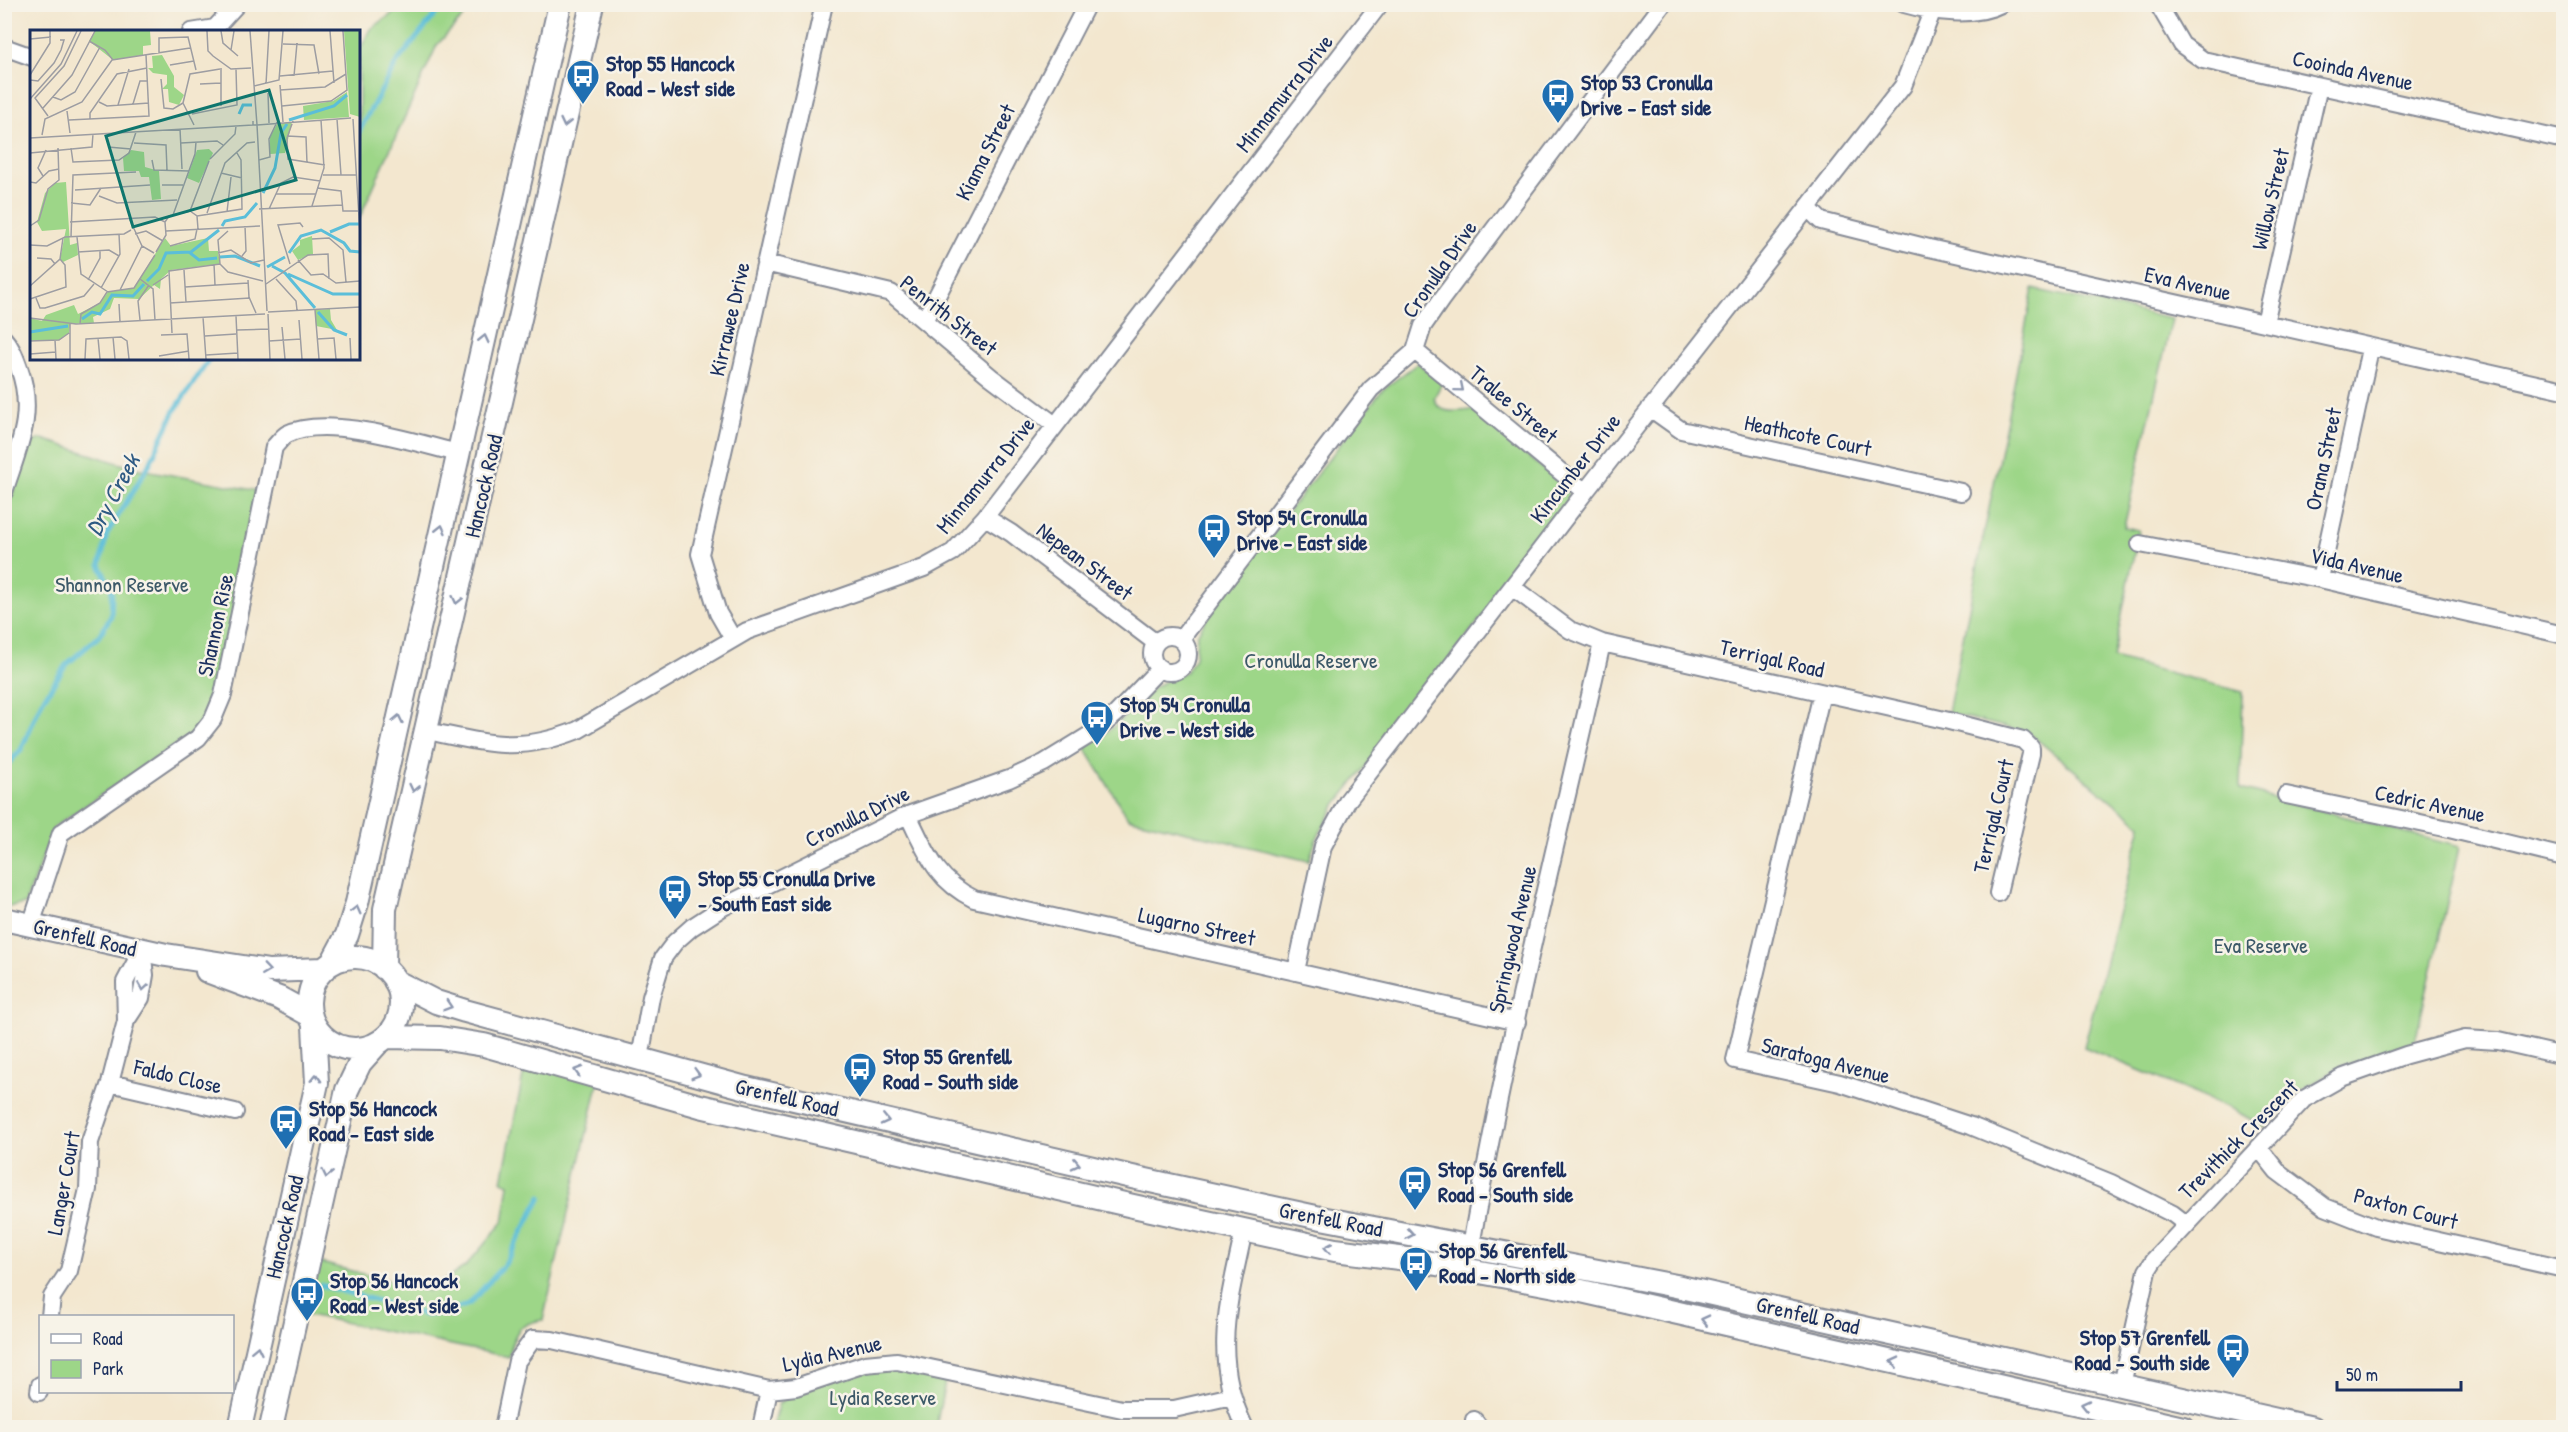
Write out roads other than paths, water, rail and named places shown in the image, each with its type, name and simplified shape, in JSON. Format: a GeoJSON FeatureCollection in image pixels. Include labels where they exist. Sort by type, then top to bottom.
{"type":"FeatureCollection","features":[{"type":"Feature","properties":{"kind":"main road","name":"Hancock Road"},"geometry":{"type":"LineString","coordinates":[[328,966],[347,935],[357,903],[560,4]]}},
{"type":"Feature","properties":{"kind":"main road","name":"Hancock Road"},"geometry":{"type":"LineString","coordinates":[[390,974],[385,909],[592,4]]}},
{"type":"Feature","properties":{"kind":"main road","name":"Grenfell Road"},"geometry":{"type":"LineString","coordinates":[[4,919],[166,955],[269,971],[328,966]]}},
{"type":"Feature","properties":{"kind":"main road","name":"Grenfell Road"},"geometry":{"type":"LineString","coordinates":[[166,955],[279,998],[312,1021]]}},
{"type":"Feature","properties":{"kind":"main road"},"geometry":{"type":"LineString","coordinates":[[359,957],[372,961],[390,974],[400,995],[400,1011],[396,1025],[382,1041],[360,1049],[342,1048],[326,1040],[312,1021],[310,991],[328,966],[345,958],[359,957]]}},
{"type":"Feature","properties":{"kind":"main road","name":"Grenfell Road"},"geometry":{"type":"LineString","coordinates":[[390,974],[436,1002],[746,1088],[1251,1203],[1676,1286],[2313,1428]]}},
{"type":"Feature","properties":{"kind":"main road","name":"Hancock Road"},"geometry":{"type":"LineString","coordinates":[[240,1428],[317,1083],[312,1021]]}},
{"type":"Feature","properties":{"kind":"main road","name":"Grenfell Road"},"geometry":{"type":"LineString","coordinates":[[382,1041],[440,1038],[484,1045],[774,1124],[1244,1230],[1335,1250],[1415,1260],[1577,1290],[2183,1428]]}},
{"type":"Feature","properties":{"kind":"main road","name":"Hancock Road"},"geometry":{"type":"LineString","coordinates":[[271,1428],[347,1090],[360,1063],[382,1041]]}},
{"type":"Feature","properties":{"kind":"main road"},"geometry":{"type":"LineString","coordinates":[[634,1087],[640,1058]]}},
{"type":"Feature","properties":{"kind":"main road"},"geometry":{"type":"LineString","coordinates":[[1244,1230],[1251,1203]]}},
{"type":"Feature","properties":{"kind":"main road"},"geometry":{"type":"LineString","coordinates":[[2116,1412],[2122,1385]]}},
{"type":"Feature","properties":{"kind":"street"},"geometry":{"type":"LineString","coordinates":[[203,30],[215,28],[237,4]]}},
{"type":"Feature","properties":{"kind":"street","name":"Kirrawee Drive"},"geometry":{"type":"LineString","coordinates":[[733,639],[718,613],[700,554],[824,4]]}},
{"type":"Feature","properties":{"kind":"street","name":"Kiama Street"},"geometry":{"type":"LineString","coordinates":[[924,321],[1087,4]]}},
{"type":"Feature","properties":{"kind":"street","name":"Minnamurra Drive"},"geometry":{"type":"LineString","coordinates":[[427,732],[506,745],[530,745],[552,740],[588,724],[733,639],[774,620],[924,568],[952,552],[985,517],[1380,4]]}},
{"type":"Feature","properties":{"kind":"street","name":"Cronulla Drive"},"geometry":{"type":"LineString","coordinates":[[1181,639],[1371,389],[1415,351],[1423,326],[1441,300],[1663,4]]}},
{"type":"Feature","properties":{"kind":"street"},"geometry":{"type":"LineString","coordinates":[[1904,4],[1932,12],[1990,10],[2001,4]]}},
{"type":"Feature","properties":{"kind":"street","name":"Cooinda Avenue"},"geometry":{"type":"LineString","coordinates":[[2158,4],[2182,45],[2203,60],[2564,140]]}},
{"type":"Feature","properties":{"kind":"street","name":"Kincumber Drive"},"geometry":{"type":"LineString","coordinates":[[1296,971],[1323,846],[1348,800],[1650,408],[1903,86],[1932,12]]}},
{"type":"Feature","properties":{"kind":"street"},"geometry":{"type":"LineString","coordinates":[[4,47],[30,56]]}},
{"type":"Feature","properties":{"kind":"street","name":"Willow Street"},"geometry":{"type":"LineString","coordinates":[[2265,323],[2319,86]]}},
{"type":"Feature","properties":{"kind":"street","name":"Eva Avenue"},"geometry":{"type":"LineString","coordinates":[[1808,208],[1821,220],[1929,248],[2265,323],[2370,349],[2564,390]]}},
{"type":"Feature","properties":{"kind":"street","name":"Penrith Street"},"geometry":{"type":"LineString","coordinates":[[765,264],[891,293],[992,377],[1055,425]]}},
{"type":"Feature","properties":{"kind":"street"},"geometry":{"type":"LineString","coordinates":[[4,339],[12,348],[26,388],[27,415],[6,484]]}},
{"type":"Feature","properties":{"kind":"street","name":"Orana Street"},"geometry":{"type":"LineString","coordinates":[[2320,579],[2370,349]]}},
{"type":"Feature","properties":{"kind":"street","name":"Tralee Street"},"geometry":{"type":"LineString","coordinates":[[1415,351],[1585,492]]}},
{"type":"Feature","properties":{"kind":"street","name":"Heathcote Court"},"geometry":{"type":"LineString","coordinates":[[1650,408],[1681,430],[1961,492]]}},
{"type":"Feature","properties":{"kind":"street","name":"Shannon Rise"},"geometry":{"type":"LineString","coordinates":[[31,925],[61,833],[198,738],[213,719],[224,695],[274,447],[287,434],[323,426],[366,432],[458,453]]}},
{"type":"Feature","properties":{"kind":"street","name":"Nepean Street"},"geometry":{"type":"LineString","coordinates":[[985,517],[1011,533],[1156,643]]}},
{"type":"Feature","properties":{"kind":"street","name":"Vida Avenue"},"geometry":{"type":"LineString","coordinates":[[2140,544],[2320,579],[2564,635]]}},
{"type":"Feature","properties":{"kind":"street","name":"Terrigal Road"},"geometry":{"type":"LineString","coordinates":[[1512,588],[1570,630],[1602,643],[2006,734],[2023,740],[2031,748]]}},
{"type":"Feature","properties":{"kind":"street"},"geometry":{"type":"LineString","coordinates":[[1172,636],[1181,639],[1187,646],[1189,656],[1185,664],[1178,670],[1168,672],[1160,668],[1154,661],[1153,652],[1156,643],[1163,637],[1172,636]]}},
{"type":"Feature","properties":{"kind":"street","name":"Springwood Avenue"},"geometry":{"type":"LineString","coordinates":[[1471,1246],[1517,1022],[1602,643]]}},
{"type":"Feature","properties":{"kind":"street","name":"Cronulla Drive"},"geometry":{"type":"LineString","coordinates":[[640,1058],[656,976],[663,958],[675,942],[692,927],[723,907],[908,815],[1009,778],[1071,748],[1116,714],[1160,668]]}},
{"type":"Feature","properties":{"kind":"street","name":"Saratoga Avenue"},"geometry":{"type":"LineString","coordinates":[[1822,693],[1735,1060],[1840,1083],[1971,1126],[2111,1183],[2173,1214],[2186,1224]]}},
{"type":"Feature","properties":{"kind":"street","name":"Terrigal Court"},"geometry":{"type":"LineString","coordinates":[[1998,893],[2031,748]]}},
{"type":"Feature","properties":{"kind":"street","name":"Cedric Avenue"},"geometry":{"type":"LineString","coordinates":[[2286,795],[2449,829],[2564,857]]}},
{"type":"Feature","properties":{"kind":"street","name":"Lugarno Street"},"geometry":{"type":"LineString","coordinates":[[908,815],[934,868],[945,880],[974,899],[1517,1022]]}},
{"type":"Feature","properties":{"kind":"street","name":"Langer Court"},"geometry":{"type":"LineString","coordinates":[[50,1315],[52,1297],[69,1271],[88,1189],[90,1142],[110,1083],[126,1021],[141,998],[144,987],[142,950]]}},
{"type":"Feature","properties":{"kind":"street","name":"Trevithick Crescent"},"geometry":{"type":"LineString","coordinates":[[2122,1385],[2147,1271],[2186,1224],[2304,1099],[2341,1078],[2449,1042],[2480,1039],[2564,1056]]}},
{"type":"Feature","properties":{"kind":"street","name":"Faldo Close"},"geometry":{"type":"LineString","coordinates":[[110,1083],[235,1112]]}},
{"type":"Feature","properties":{"kind":"street","name":"Paxton Court"},"geometry":{"type":"LineString","coordinates":[[2258,1148],[2277,1171],[2325,1207],[2376,1227],[2564,1269]]}},
{"type":"Feature","properties":{"kind":"street"},"geometry":{"type":"LineString","coordinates":[[1244,1230],[1226,1320],[1224,1342],[1232,1396],[1245,1428]]}},
{"type":"Feature","properties":{"kind":"street","name":"Lydia Avenue"},"geometry":{"type":"LineString","coordinates":[[503,1428],[517,1360],[533,1338],[552,1340],[768,1390],[796,1387],[865,1364],[897,1361],[1122,1409],[1174,1409],[1232,1396]]}},
{"type":"Feature","properties":{"kind":"street"},"geometry":{"type":"LineString","coordinates":[[761,1428],[768,1390]]}},
{"type":"Feature","properties":{"kind":"waterway","name":"Dry Creek"},"geometry":{"type":"LineString","coordinates":[[360,129],[397,62],[444,4]]}},
{"type":"Feature","properties":{"kind":"waterway","name":"Dry Creek"},"geometry":{"type":"LineString","coordinates":[[4,768],[21,750],[42,701],[66,665],[99,636],[111,616],[112,591],[100,565],[107,534],[150,463],[175,410],[209,360]]}},
{"type":"Feature","properties":{"kind":"waterway"},"geometry":{"type":"LineString","coordinates":[[321,1285],[426,1315],[447,1312],[469,1304],[505,1264],[541,1197]]}},
{"type":"Feature","properties":{"kind":"place","name":"Stop 55 Hancock Road - West side"},"geometry":{"type":"Point","coordinates":[583,105]}},
{"type":"Feature","properties":{"kind":"place","name":"Stop 53 Cronulla Drive - East side"},"geometry":{"type":"Point","coordinates":[1558,124]}},
{"type":"Feature","properties":{"kind":"place","name":"Stop 54 Cronulla Drive - East side"},"geometry":{"type":"Point","coordinates":[1214,559]}},
{"type":"Feature","properties":{"kind":"place","name":"Stop 54 Cronulla Drive - West side"},"geometry":{"type":"Point","coordinates":[1097,746]}},
{"type":"Feature","properties":{"kind":"place","name":"Stop 55 Cronulla Drive - South East side"},"geometry":{"type":"Point","coordinates":[675,920]}},
{"type":"Feature","properties":{"kind":"place","name":"Stop 55 Grenfell Road - South side"},"geometry":{"type":"Point","coordinates":[860,1098]}},
{"type":"Feature","properties":{"kind":"place","name":"Stop 56 Hancock Road - East side"},"geometry":{"type":"Point","coordinates":[286,1150]}},
{"type":"Feature","properties":{"kind":"place","name":"Stop 56 Grenfell Road - South side"},"geometry":{"type":"Point","coordinates":[1415,1211]}},
{"type":"Feature","properties":{"kind":"place","name":"Stop 56 Grenfell Road - North side"},"geometry":{"type":"Point","coordinates":[1416,1292]}},
{"type":"Feature","properties":{"kind":"place","name":"Stop 56 Hancock Road - West side"},"geometry":{"type":"Point","coordinates":[307,1322]}},
{"type":"Feature","properties":{"kind":"place","name":"Stop 57 Grenfell Road - South side"},"geometry":{"type":"Point","coordinates":[2233,1379]}},
{"type":"Feature","properties":{"kind":"park label","name":"Shannon Reserve"},"geometry":{"type":"Point","coordinates":[122,584]}},
{"type":"Feature","properties":{"kind":"park label","name":"Cronulla Reserve"},"geometry":{"type":"Point","coordinates":[1311,660]}},
{"type":"Feature","properties":{"kind":"park label","name":"Eva Reserve"},"geometry":{"type":"Point","coordinates":[2261,945]}},
{"type":"Feature","properties":{"kind":"park label","name":"Lydia Reserve"},"geometry":{"type":"Point","coordinates":[883,1397]}}]}
